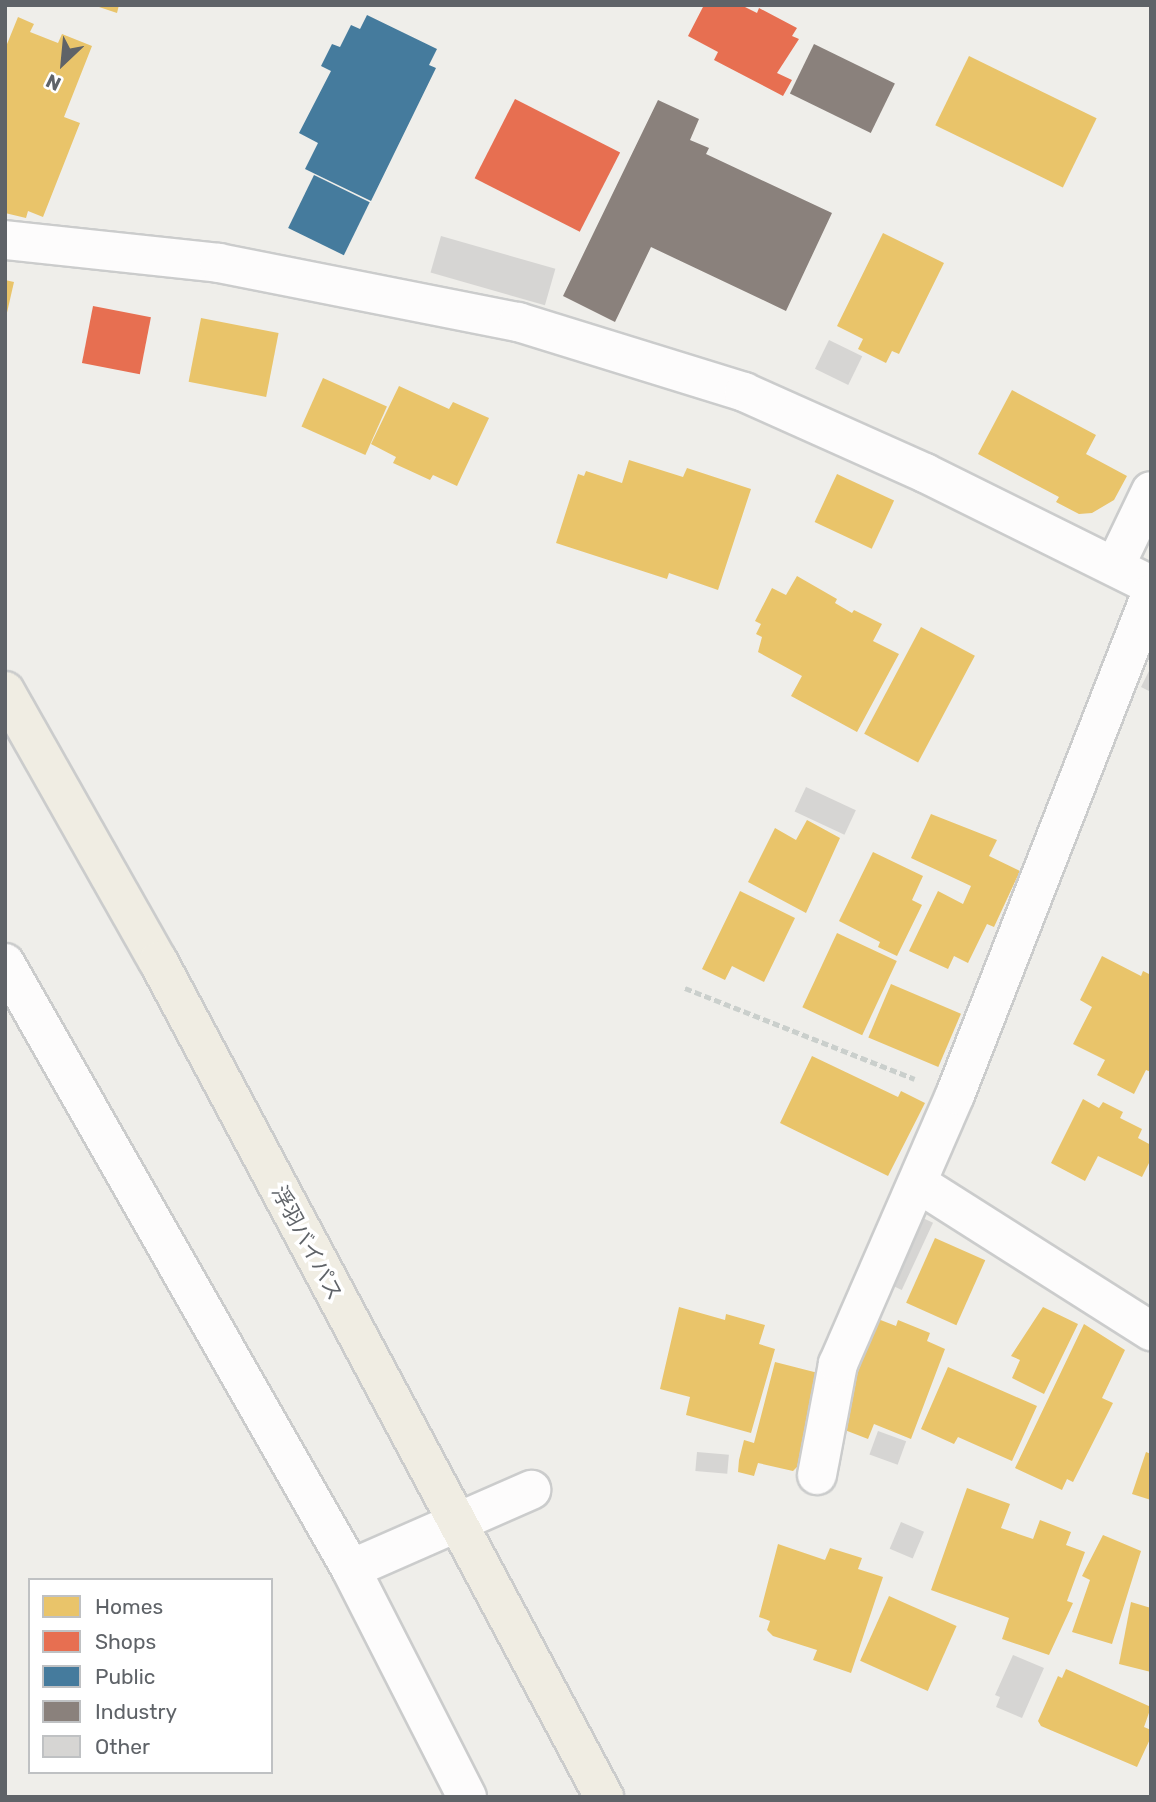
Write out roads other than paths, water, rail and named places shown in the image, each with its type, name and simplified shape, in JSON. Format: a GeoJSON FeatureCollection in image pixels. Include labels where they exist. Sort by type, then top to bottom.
{"type":"FeatureCollection","features":[{"type":"Feature","properties":{"kind":"highway","name":"浮羽バイパス"},"geometry":{"type":"LineString","coordinates":[[5,691],[158,961],[457,1526],[604,1797]]}},
{"type":"Feature","properties":{"kind":"street"},"geometry":{"type":"LineString","coordinates":[[5,240],[219,263],[519,322],[744,392],[1151,584]]}},
{"type":"Feature","properties":{"kind":"street"},"geometry":{"type":"LineString","coordinates":[[1115,566],[1151,491]]}},
{"type":"Feature","properties":{"kind":"street"},"geometry":{"type":"LineString","coordinates":[[817,1475],[838,1364],[919,1184],[1151,594]]}},
{"type":"Feature","properties":{"kind":"street"},"geometry":{"type":"LineString","coordinates":[[5,963],[351,1569],[467,1797]]}},
{"type":"Feature","properties":{"kind":"street"},"geometry":{"type":"LineString","coordinates":[[919,1184],[1151,1331]]}},
{"type":"Feature","properties":{"kind":"street"},"geometry":{"type":"LineString","coordinates":[[351,1569],[457,1526],[531,1490]]}}]}
